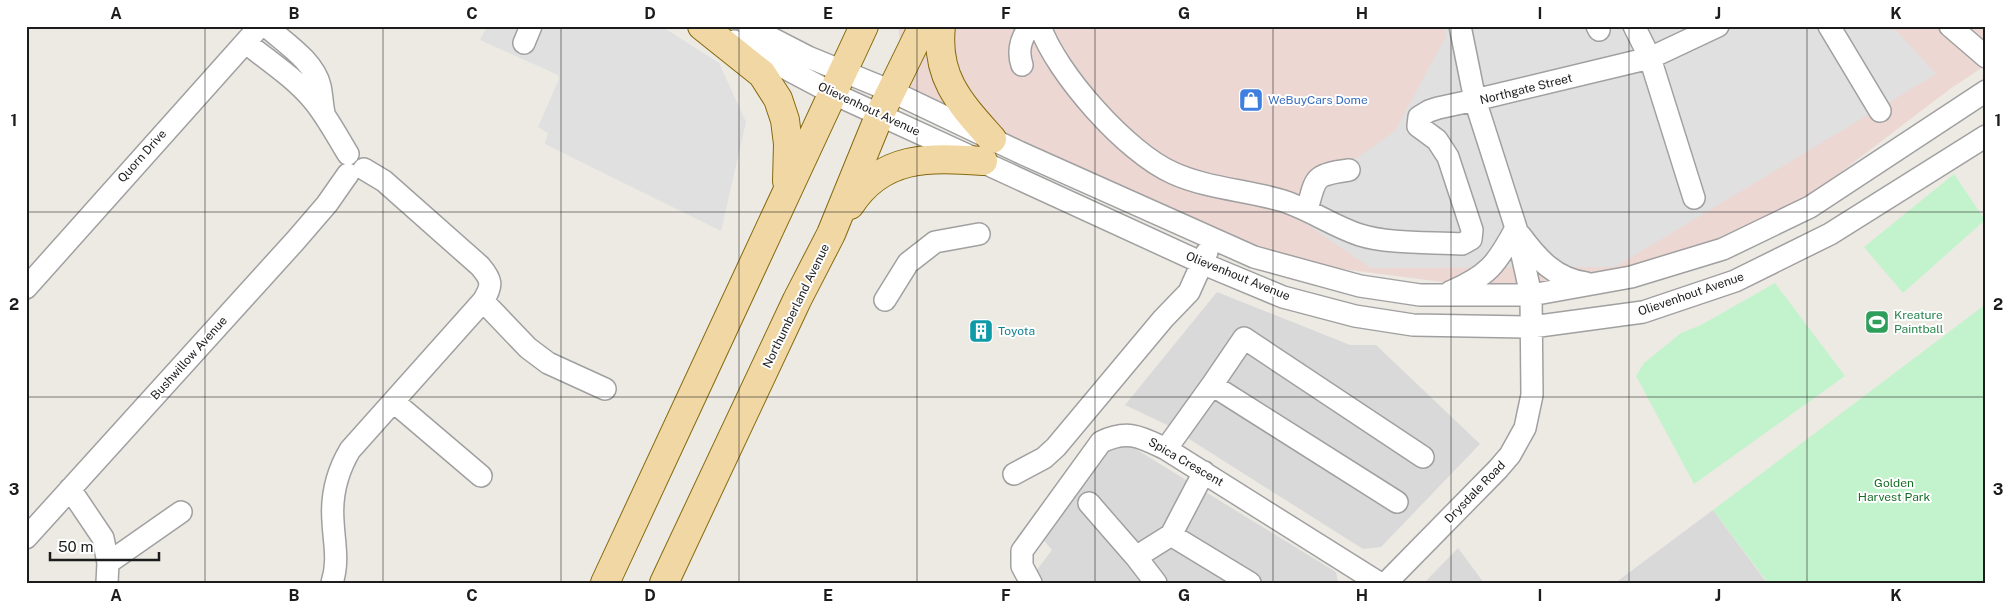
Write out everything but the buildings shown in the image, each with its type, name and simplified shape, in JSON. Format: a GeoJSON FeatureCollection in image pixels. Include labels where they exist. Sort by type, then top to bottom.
{"type":"FeatureCollection","features":[{"type":"Feature","properties":{"kind":"main road"},"geometry":{"type":"LineString","coordinates":[[702,26],[762,74],[778,99],[785,120],[788,144],[786,192]]}},
{"type":"Feature","properties":{"kind":"main road"},"geometry":{"type":"LineString","coordinates":[[605,583],[738,301],[786,192],[864,26]]}},
{"type":"Feature","properties":{"kind":"main road","name":"Northumberland Avenue"},"geometry":{"type":"LineString","coordinates":[[664,583],[797,300],[831,234],[885,103],[923,26]]}},
{"type":"Feature","properties":{"kind":"main road"},"geometry":{"type":"LineString","coordinates":[[831,234],[862,189],[896,165],[917,160],[943,158],[987,150],[947,80],[942,62],[941,26]]}},
{"type":"Feature","properties":{"kind":"street","name":"Quorn Drive"},"geometry":{"type":"LineString","coordinates":[[26,288],[260,26]]}},
{"type":"Feature","properties":{"kind":"street"},"geometry":{"type":"LineString","coordinates":[[266,26],[307,62],[315,74],[320,85],[324,114]]}},
{"type":"Feature","properties":{"kind":"street","name":"Olievenhout Avenue"},"geometry":{"type":"LineString","coordinates":[[702,26],[838,82],[987,150],[1202,263],[1283,296],[1355,316],[1413,325],[1532,327],[1643,312],[1735,281],[1830,234],[1986,136]]}},
{"type":"Feature","properties":{"kind":"street","name":"Olievenhout Avenue"},"geometry":{"type":"LineString","coordinates":[[748,26],[808,57],[838,82]]}},
{"type":"Feature","properties":{"kind":"street"},"geometry":{"type":"LineString","coordinates":[[1022,65],[1020,48],[1030,26]]}},
{"type":"Feature","properties":{"kind":"street"},"geometry":{"type":"LineString","coordinates":[[1040,26],[1044,40],[1058,63],[1099,113],[1137,151],[1172,173],[1202,182],[1281,200],[1361,235],[1402,241],[1462,244],[1471,239],[1472,230],[1448,156],[1437,140],[1418,126],[1419,117],[1429,111],[1475,100],[1460,26]]}},
{"type":"Feature","properties":{"kind":"street"},"geometry":{"type":"LineString","coordinates":[[1634,26],[1650,58],[1694,198]]}},
{"type":"Feature","properties":{"kind":"street","name":"Northgate Street"},"geometry":{"type":"LineString","coordinates":[[1531,295],[1516,228],[1475,100],[1650,58],[1718,26]]}},
{"type":"Feature","properties":{"kind":"street"},"geometry":{"type":"LineString","coordinates":[[1828,26],[1880,111]]}},
{"type":"Feature","properties":{"kind":"street"},"geometry":{"type":"LineString","coordinates":[[1950,26],[1986,57]]}},
{"type":"Feature","properties":{"kind":"street"},"geometry":{"type":"LineString","coordinates":[[246,42],[301,87],[324,114],[353,166],[384,181],[480,266],[487,274],[490,282],[490,290],[483,301],[350,450],[342,462],[332,500],[340,580]]}},
{"type":"Feature","properties":{"kind":"street","name":"Olievenhout Avenue"},"geometry":{"type":"LineString","coordinates":[[987,150],[1214,239],[1254,257],[1360,286],[1420,295],[1531,295],[1631,277],[1723,249],[1810,206],[1986,91]]}},
{"type":"Feature","properties":{"kind":"street","name":"Bushwillow Avenue"},"geometry":{"type":"LineString","coordinates":[[26,538],[296,240],[327,204],[353,166]]}},
{"type":"Feature","properties":{"kind":"street"},"geometry":{"type":"LineString","coordinates":[[1307,210],[1314,181],[1318,177],[1332,172],[1349,170]]}},
{"type":"Feature","properties":{"kind":"street"},"geometry":{"type":"LineString","coordinates":[[1445,295],[1473,282],[1488,271],[1505,249],[1516,228],[1534,254],[1553,272],[1576,282],[1595,284]]}},
{"type":"Feature","properties":{"kind":"street"},"geometry":{"type":"LineString","coordinates":[[885,300],[908,263],[935,242],[980,234]]}},
{"type":"Feature","properties":{"kind":"street"},"geometry":{"type":"LineString","coordinates":[[1014,474],[1044,458],[1056,447],[1163,319],[1183,300],[1189,292],[1214,239]]}},
{"type":"Feature","properties":{"kind":"street","name":"Drysdale Road"},"geometry":{"type":"LineString","coordinates":[[1386,583],[1498,470],[1525,428],[1532,395],[1531,295]]}},
{"type":"Feature","properties":{"kind":"street"},"geometry":{"type":"LineString","coordinates":[[483,301],[528,348],[542,358],[605,389]]}},
{"type":"Feature","properties":{"kind":"street"},"geometry":{"type":"LineString","coordinates":[[1166,448],[1244,338],[1423,457]]}},
{"type":"Feature","properties":{"kind":"street"},"geometry":{"type":"LineString","coordinates":[[1212,385],[1397,502]]}},
{"type":"Feature","properties":{"kind":"street"},"geometry":{"type":"LineString","coordinates":[[394,402],[481,476]]}},
{"type":"Feature","properties":{"kind":"street","name":"Spica Crescent"},"geometry":{"type":"LineString","coordinates":[[1031,583],[1022,566],[1022,551],[1101,442],[1114,436],[1127,434],[1141,436],[1166,448],[1379,583]]}},
{"type":"Feature","properties":{"kind":"street"},"geometry":{"type":"LineString","coordinates":[[1136,557],[1171,535],[1204,472]]}},
{"type":"Feature","properties":{"kind":"street"},"geometry":{"type":"LineString","coordinates":[[70,489],[103,538],[107,573]]}},
{"type":"Feature","properties":{"kind":"street"},"geometry":{"type":"LineString","coordinates":[[1089,503],[1156,583]]}},
{"type":"Feature","properties":{"kind":"street"},"geometry":{"type":"LineString","coordinates":[[107,573],[181,512]]}},
{"type":"Feature","properties":{"kind":"street"},"geometry":{"type":"LineString","coordinates":[[1171,535],[1250,583]]}},
{"type":"Feature","properties":{"kind":"shaded area"},"geometry":{"type":"Polygon","coordinates":[[[487,26],[661,26],[719,63],[746,122],[721,231],[545,144],[548,133],[538,127],[559,79],[558,75],[480,40],[487,26]]]}},
{"type":"Feature","properties":{"kind":"shaded area"},"geometry":{"type":"Polygon","coordinates":[[[898,26],[1986,26],[1986,65],[1950,89],[1787,213],[1658,264],[1543,282],[1480,287],[1289,262],[906,90],[898,26]]]}},
{"type":"Feature","properties":{"kind":"shaded area"},"geometry":{"type":"Polygon","coordinates":[[[1444,26],[1892,26],[1936,74],[1615,267],[1371,268],[1284,209],[1395,131],[1446,36],[1444,26]]]}},
{"type":"Feature","properties":{"kind":"shaded area"},"geometry":{"type":"Polygon","coordinates":[[[1217,292],[1350,345],[1376,345],[1480,444],[1381,547],[1363,549],[1167,425],[1125,405],[1217,292]]]}},
{"type":"Feature","properties":{"kind":"shaded area"},"geometry":{"type":"Polygon","coordinates":[[[1129,445],[1336,572],[1338,583],[1027,583],[1052,550],[1041,537],[1109,447],[1129,445]]]}},
{"type":"Feature","properties":{"kind":"shaded area"},"geometry":{"type":"Polygon","coordinates":[[[1713,510],[1767,583],[1615,583],[1713,510]]]}},
{"type":"Feature","properties":{"kind":"shaded area"},"geometry":{"type":"Polygon","coordinates":[[[1458,548],[1484,583],[1424,583],[1458,548]]]}},
{"type":"Feature","properties":{"kind":"green space"},"geometry":{"type":"Polygon","coordinates":[[[1954,174],[1985,220],[1903,293],[1864,247],[1954,174]]]}},
{"type":"Feature","properties":{"kind":"green space"},"geometry":{"type":"Polygon","coordinates":[[[1775,283],[1845,376],[1694,484],[1636,376],[1644,363],[1681,333],[1701,325],[1775,283]]]}},
{"type":"Feature","properties":{"kind":"green space","name":"Golden Harvest Park"},"geometry":{"type":"Polygon","coordinates":[[[1986,304],[1986,583],[1768,583],[1713,510],[1986,304]]]}},
{"type":"Feature","properties":{"kind":"place","name":"WeBuyCars Dome"},"geometry":{"type":"Point","coordinates":[1251,100]}},
{"type":"Feature","properties":{"kind":"place","name":"Kreature Paintball"},"geometry":{"type":"Point","coordinates":[1877,322]}},
{"type":"Feature","properties":{"kind":"place","name":"Toyota"},"geometry":{"type":"Point","coordinates":[981,331]}}]}
